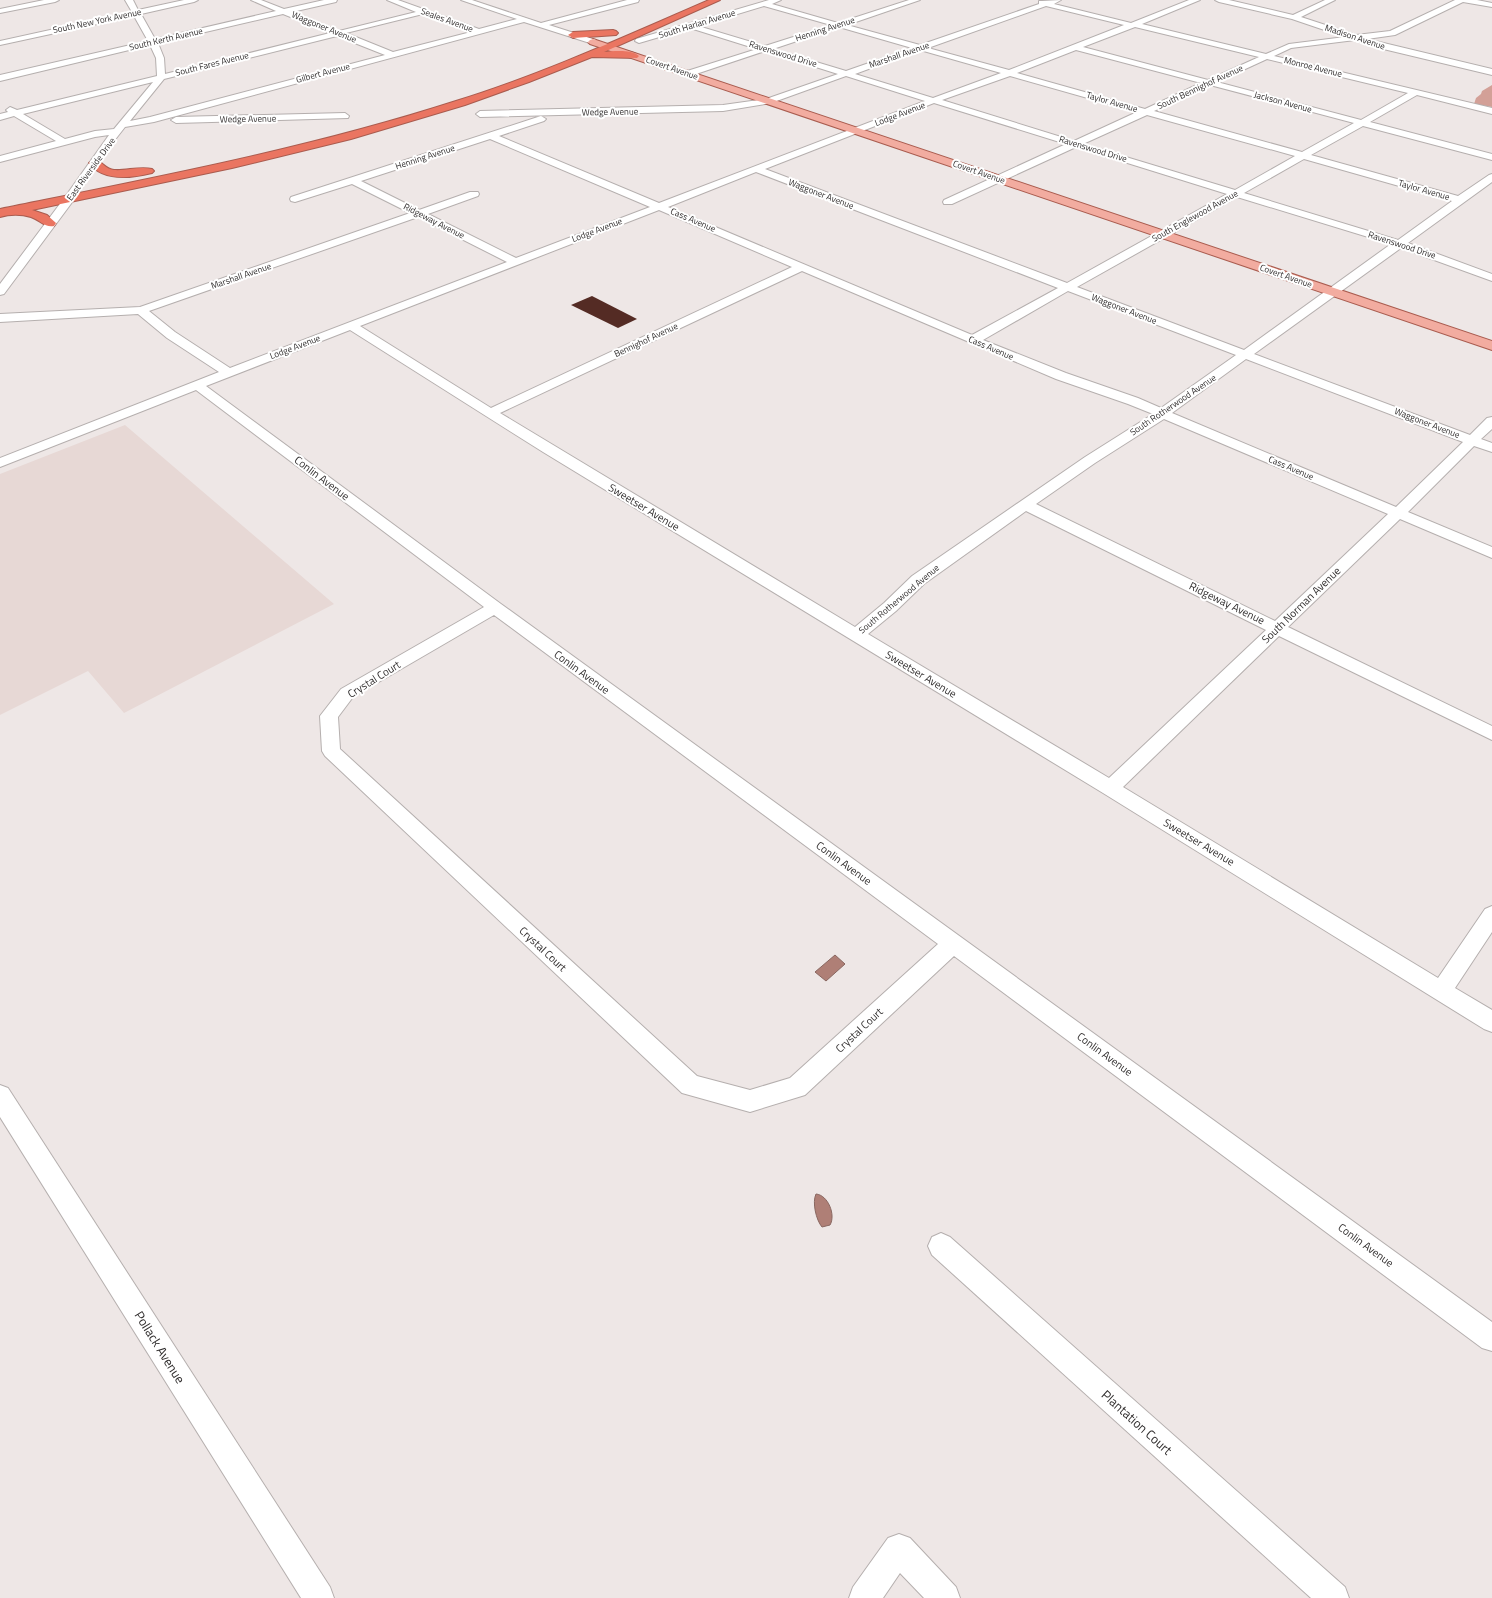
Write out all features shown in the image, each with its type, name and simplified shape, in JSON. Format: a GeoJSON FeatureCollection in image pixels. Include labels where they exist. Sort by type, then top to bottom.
{"type":"FeatureCollection","features":[{"type":"Feature","properties":{"kind":"highway"},"geometry":{"type":"LineString","coordinates":[[0,214],[248,161],[378,129],[479,97],[585,56],[716,0]]}},
{"type":"Feature","properties":{"kind":"highway"},"geometry":{"type":"LineString","coordinates":[[0,202],[177,167],[309,137],[412,108],[508,76],[617,32],[573,35]]}},
{"type":"Feature","properties":{"kind":"highway"},"geometry":{"type":"LineString","coordinates":[[585,56],[610,54],[634,56]]}},
{"type":"Feature","properties":{"kind":"highway"},"geometry":{"type":"LineString","coordinates":[[95,163],[102,170],[114,173],[177,167]]}},
{"type":"Feature","properties":{"kind":"highway"},"geometry":{"type":"LineString","coordinates":[[0,214],[31,212],[39,215],[50,223]]}},
{"type":"Feature","properties":{"kind":"main road","name":"Covert Avenue"},"geometry":{"type":"LineString","coordinates":[[593,42],[858,130],[998,179],[1492,346]]}},
{"type":"Feature","properties":{"kind":"street"},"geometry":{"type":"LineString","coordinates":[[0,11],[55,0]]}},
{"type":"Feature","properties":{"kind":"street"},"geometry":{"type":"LineString","coordinates":[[129,0],[153,42],[160,58],[161,77]]}},
{"type":"Feature","properties":{"kind":"street","name":"South New York Avenue"},"geometry":{"type":"LineString","coordinates":[[0,43],[194,0]]}},
{"type":"Feature","properties":{"kind":"street","name":"Waggoner Avenue"},"geometry":{"type":"LineString","coordinates":[[255,0],[393,54]]}},
{"type":"Feature","properties":{"kind":"street","name":"South Kerth Avenue"},"geometry":{"type":"LineString","coordinates":[[0,78],[333,0]]}},
{"type":"Feature","properties":{"kind":"street","name":"Seales Avenue"},"geometry":{"type":"LineString","coordinates":[[391,0],[479,32]]}},
{"type":"Feature","properties":{"kind":"street","name":"Covert Avenue"},"geometry":{"type":"LineString","coordinates":[[465,0],[593,42]]}},
{"type":"Feature","properties":{"kind":"street"},"geometry":{"type":"LineString","coordinates":[[601,0],[614,2],[632,8]]}},
{"type":"Feature","properties":{"kind":"street"},"geometry":{"type":"LineString","coordinates":[[541,25],[614,2],[635,0]]}},
{"type":"Feature","properties":{"kind":"street","name":"South Harlan Avenue"},"geometry":{"type":"LineString","coordinates":[[640,41],[778,0]]}},
{"type":"Feature","properties":{"kind":"street","name":"Henning Avenue"},"geometry":{"type":"LineString","coordinates":[[687,74],[916,0]]}},
{"type":"Feature","properties":{"kind":"street","name":"Monroe Avenue"},"geometry":{"type":"LineString","coordinates":[[1031,0],[1492,111]]}},
{"type":"Feature","properties":{"kind":"street","name":"Marshall Avenue"},"geometry":{"type":"LineString","coordinates":[[739,106],[768,101],[1057,0]]}},
{"type":"Feature","properties":{"kind":"street","name":"Lodge Avenue"},"geometry":{"type":"LineString","coordinates":[[0,463],[659,206],[1196,0]]}},
{"type":"Feature","properties":{"kind":"street","name":"Madison Avenue"},"geometry":{"type":"LineString","coordinates":[[1219,0],[1294,17],[1387,48],[1489,69]]}},
{"type":"Feature","properties":{"kind":"street"},"geometry":{"type":"LineString","coordinates":[[1294,17],[1331,0]]}},
{"type":"Feature","properties":{"kind":"street","name":"South Bennighof Avenue"},"geometry":{"type":"LineString","coordinates":[[948,202],[1293,45],[1392,33],[1461,0]]}},
{"type":"Feature","properties":{"kind":"street"},"geometry":{"type":"LineString","coordinates":[[1465,0],[1492,5]]}},
{"type":"Feature","properties":{"kind":"street","name":"Taylor Avenue"},"geometry":{"type":"LineString","coordinates":[[764,4],[1460,200]]}},
{"type":"Feature","properties":{"kind":"street","name":"South Fares Avenue"},"geometry":{"type":"LineString","coordinates":[[0,117],[423,12]]}},
{"type":"Feature","properties":{"kind":"street","name":"Gilbert Avenue"},"geometry":{"type":"LineString","coordinates":[[0,159],[540,16]]}},
{"type":"Feature","properties":{"kind":"street","name":"Ravenswood Drive"},"geometry":{"type":"LineString","coordinates":[[691,26],[1400,244],[1492,278]]}},
{"type":"Feature","properties":{"kind":"street","name":"Jackson Avenue"},"geometry":{"type":"LineString","coordinates":[[1074,47],[1492,157]]}},
{"type":"Feature","properties":{"kind":"street","name":"East Riverside Drive"},"geometry":{"type":"LineString","coordinates":[[0,292],[78,187],[104,148],[161,77]]}},
{"type":"Feature","properties":{"kind":"street","name":"South Englewood Avenue"},"geometry":{"type":"LineString","coordinates":[[973,340],[1417,92]]}},
{"type":"Feature","properties":{"kind":"street"},"geometry":{"type":"LineString","coordinates":[[0,104],[64,142]]}},
{"type":"Feature","properties":{"kind":"street","name":"Wedge Avenue"},"geometry":{"type":"LineString","coordinates":[[480,114],[707,109],[739,106]]}},
{"type":"Feature","properties":{"kind":"street","name":"Henning Avenue"},"geometry":{"type":"LineString","coordinates":[[295,199],[492,136],[554,113]]}},
{"type":"Feature","properties":{"kind":"street","name":"Wedge Avenue"},"geometry":{"type":"LineString","coordinates":[[151,120],[344,116]]}},
{"type":"Feature","properties":{"kind":"street","name":"Cass Avenue"},"geometry":{"type":"LineString","coordinates":[[492,136],[973,340],[1061,376],[1121,396],[1492,552]]}},
{"type":"Feature","properties":{"kind":"street","name":"Waggoner Avenue"},"geometry":{"type":"LineString","coordinates":[[756,169],[1492,448]]}},
{"type":"Feature","properties":{"kind":"street","name":"Ridgeway Avenue"},"geometry":{"type":"LineString","coordinates":[[352,180],[516,262]]}},
{"type":"Feature","properties":{"kind":"street","name":"South Rotherwood Avenue"},"geometry":{"type":"LineString","coordinates":[[856,635],[890,607],[918,580],[1090,460],[1162,414],[1334,292],[1460,200],[1491,180]]}},
{"type":"Feature","properties":{"kind":"street","name":"Marshall Avenue"},"geometry":{"type":"LineString","coordinates":[[0,318],[141,310],[474,194]]}},
{"type":"Feature","properties":{"kind":"street","name":"Bennighof Avenue"},"geometry":{"type":"LineString","coordinates":[[490,413],[802,267]]}},
{"type":"Feature","properties":{"kind":"street"},"geometry":{"type":"LineString","coordinates":[[141,310],[171,335],[229,373]]}},
{"type":"Feature","properties":{"kind":"street","name":"Sweetser Avenue"},"geometry":{"type":"LineString","coordinates":[[351,326],[490,413],[1110,788],[1492,1022]]}},
{"type":"Feature","properties":{"kind":"street","name":"Conlin Avenue"},"geometry":{"type":"LineString","coordinates":[[197,385],[494,608],[1492,1338]]}},
{"type":"Feature","properties":{"kind":"street","name":"South Norman Avenue"},"geometry":{"type":"LineString","coordinates":[[1110,788],[1239,666],[1492,421]]}},
{"type":"Feature","properties":{"kind":"street","name":"Ridgeway Avenue"},"geometry":{"type":"LineString","coordinates":[[1026,505],[1492,734]]}},
{"type":"Feature","properties":{"kind":"street","name":"Crystal Court"},"geometry":{"type":"LineString","coordinates":[[494,608],[347,693],[329,716],[331,751],[690,1085],[750,1101],[797,1087],[954,943]]}},
{"type":"Feature","properties":{"kind":"street"},"geometry":{"type":"LineString","coordinates":[[1442,990],[1492,915]]}},
{"type":"Feature","properties":{"kind":"street","name":"Pollack Avenue"},"geometry":{"type":"LineString","coordinates":[[0,1096],[320,1598]]}},
{"type":"Feature","properties":{"kind":"street","name":"Plantation Court"},"geometry":{"type":"LineString","coordinates":[[940,1246],[1334,1598]]}},
{"type":"Feature","properties":{"kind":"street"},"geometry":{"type":"LineString","coordinates":[[864,1598],[899,1549],[944,1598]]}},
{"type":"Feature","properties":{"kind":"shaded area"},"geometry":{"type":"Polygon","coordinates":[[[1492,85],[1492,107],[1474,104],[1476,98],[1482,91],[1492,85]]]}},
{"type":"Feature","properties":{"kind":"shaded area"},"geometry":{"type":"Polygon","coordinates":[[[125,425],[334,604],[124,713],[88,671],[0,715],[0,474],[125,425]]]}},
{"type":"Feature","properties":{"kind":"shaded area"},"geometry":{"type":"Polygon","coordinates":[[[835,955],[845,964],[826,981],[815,972],[835,955]]]}},
{"type":"Feature","properties":{"kind":"shaded area"},"geometry":{"type":"Polygon","coordinates":[[[816,1194],[824,1198],[830,1206],[832,1221],[830,1225],[822,1227],[818,1220],[814,1202],[816,1194]]]}},
{"type":"Feature","properties":{"kind":"building"},"geometry":{"type":"Polygon","coordinates":[[[592,296],[637,319],[618,328],[571,305],[592,296]]]}}]}
